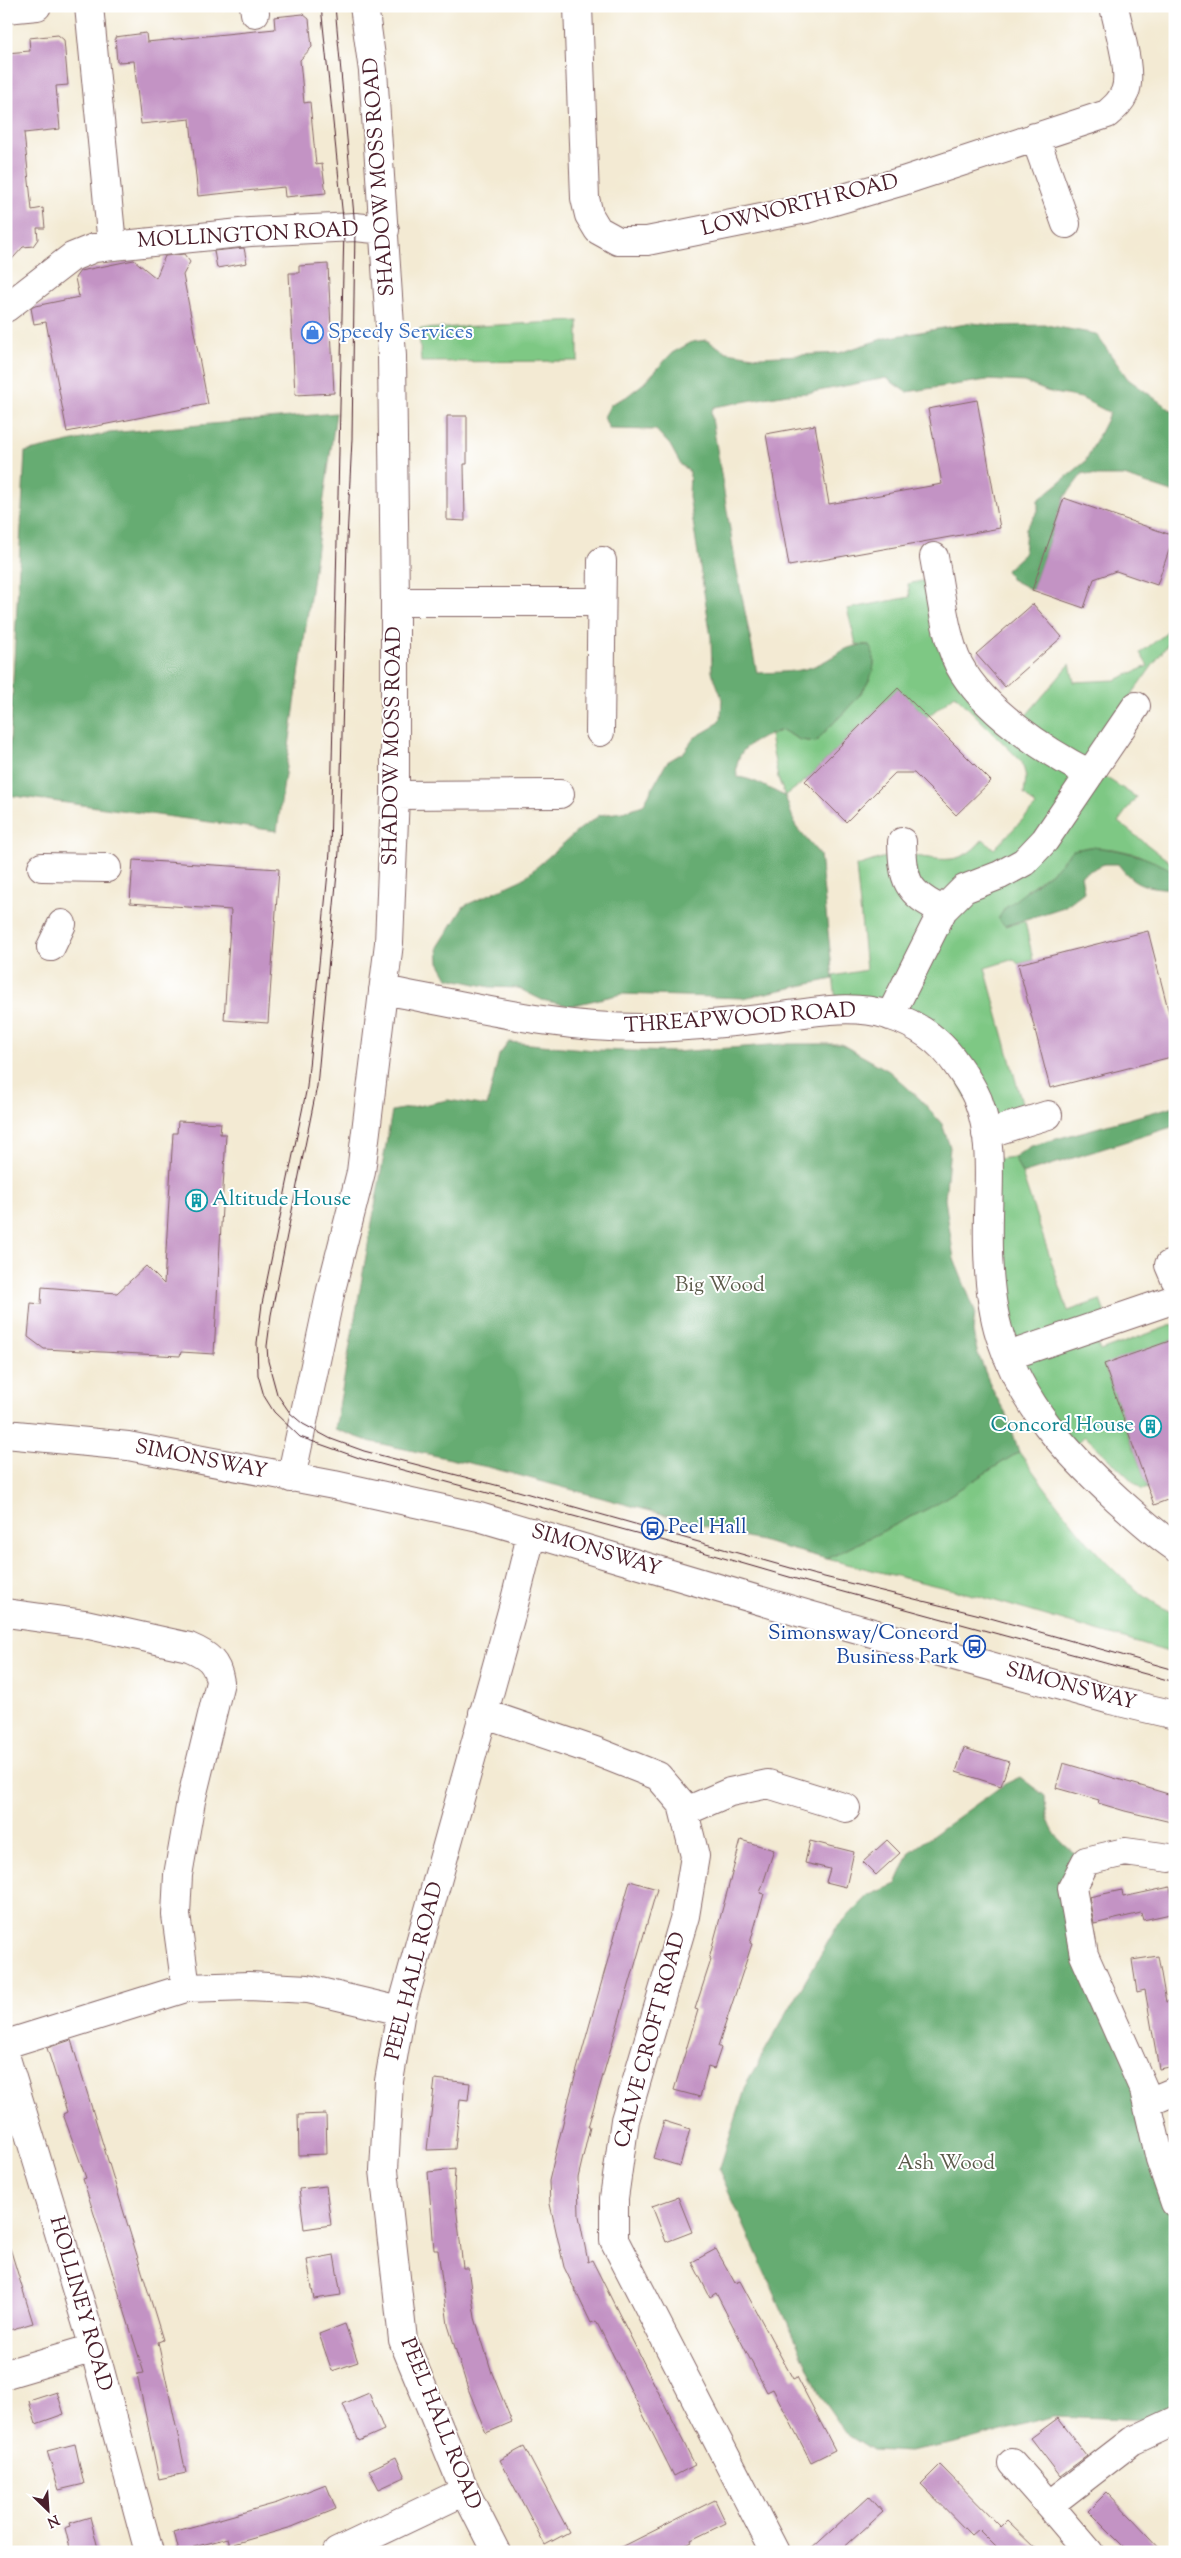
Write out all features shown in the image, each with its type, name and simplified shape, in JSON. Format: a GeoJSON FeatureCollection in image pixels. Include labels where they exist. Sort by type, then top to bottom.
{"type":"FeatureCollection","features":[{"type":"Feature","properties":{"kind":"street"},"geometry":{"type":"LineString","coordinates":[[6,9],[37,6]]}},
{"type":"Feature","properties":{"kind":"street","name":"MOLLINGTON ROAD"},"geometry":{"type":"LineString","coordinates":[[89,6],[112,245]]}},
{"type":"Feature","properties":{"kind":"street","name":"SHADOW MOSS ROAD"},"geometry":{"type":"LineString","coordinates":[[291,1478],[331,1290],[362,1172],[389,943],[389,894],[395,795],[392,356],[373,71],[364,6]]}},
{"type":"Feature","properties":{"kind":"street","name":"LOWNORTH ROAD"},"geometry":{"type":"LineString","coordinates":[[578,6],[585,198],[589,215],[598,230],[618,241],[647,241],[806,209],[904,181],[1108,114],[1119,104],[1126,90],[1126,67],[1114,6]]}},
{"type":"Feature","properties":{"kind":"street"},"geometry":{"type":"LineString","coordinates":[[1035,137],[1066,224]]}},
{"type":"Feature","properties":{"kind":"street","name":"MOLLINGTON ROAD"},"geometry":{"type":"LineString","coordinates":[[6,308],[72,257],[94,248],[250,232],[355,227],[385,230]]}},
{"type":"Feature","properties":{"kind":"street"},"geometry":{"type":"LineString","coordinates":[[934,557],[952,648],[959,665],[971,682],[981,694],[1017,726],[1068,763],[1090,774]]}},
{"type":"Feature","properties":{"kind":"street"},"geometry":{"type":"LineString","coordinates":[[600,732],[600,602],[602,561]]}},
{"type":"Feature","properties":{"kind":"street"},"geometry":{"type":"LineString","coordinates":[[395,602],[600,602]]}},
{"type":"Feature","properties":{"kind":"street"},"geometry":{"type":"LineString","coordinates":[[890,1016],[943,910],[964,889],[1000,876],[1024,862],[1045,840],[1136,706]]}},
{"type":"Feature","properties":{"kind":"street"},"geometry":{"type":"LineString","coordinates":[[395,795],[560,794]]}},
{"type":"Feature","properties":{"kind":"street"},"geometry":{"type":"LineString","coordinates":[[902,842],[902,869],[910,887],[919,896],[943,910]]}},
{"type":"Feature","properties":{"kind":"street"},"geometry":{"type":"LineString","coordinates":[[42,867],[107,868]]}},
{"type":"Feature","properties":{"kind":"street","name":"THREAPWOOD ROAD"},"geometry":{"type":"LineString","coordinates":[[383,990],[594,1028],[702,1026],[858,1008],[890,1016],[916,1026],[935,1040],[953,1058],[978,1100],[986,1134],[989,1160],[988,1220],[991,1296],[995,1316],[1008,1356],[1034,1407],[1052,1434],[1068,1452],[1156,1534],[1175,1547]]}},
{"type":"Feature","properties":{"kind":"street"},"geometry":{"type":"LineString","coordinates":[[986,1134],[1048,1115]]}},
{"type":"Feature","properties":{"kind":"street"},"geometry":{"type":"LineString","coordinates":[[1008,1356],[1175,1299]]}},
{"type":"Feature","properties":{"kind":"street","name":"SIMONSWAY"},"geometry":{"type":"LineString","coordinates":[[6,1434],[128,1446],[479,1517],[812,1616],[1111,1700],[1175,1714]]}},
{"type":"Feature","properties":{"kind":"street","name":"PEEL HALL ROAD"},"geometry":{"type":"LineString","coordinates":[[496,2552],[465,2491],[404,2340],[384,2170],[389,2081],[401,2011],[532,1532]]}},
{"type":"Feature","properties":{"kind":"street"},"geometry":{"type":"LineString","coordinates":[[6,1614],[85,1624],[190,1647],[206,1654],[218,1671],[220,1682],[191,1801],[178,1875],[176,1915],[186,1988]]}},
{"type":"Feature","properties":{"kind":"street","name":"CALVE CROFT ROAD"},"geometry":{"type":"LineString","coordinates":[[483,1713],[596,1751],[658,1776],[682,1804],[695,1856],[685,1916],[625,2120],[614,2198],[614,2240],[769,2550]]}},
{"type":"Feature","properties":{"kind":"street"},"geometry":{"type":"LineString","coordinates":[[684,1812],[730,1792],[768,1784],[846,1808]]}},
{"type":"Feature","properties":{"kind":"street"},"geometry":{"type":"LineString","coordinates":[[1170,1858],[1125,1852],[1086,1861],[1072,1888],[1084,1955],[1144,2090],[1160,2159],[1175,2203]]}},
{"type":"Feature","properties":{"kind":"street"},"geometry":{"type":"LineString","coordinates":[[6,2044],[186,1988],[249,1986],[308,1989],[401,2011]]}},
{"type":"Feature","properties":{"kind":"street","name":"HOLLINEY ROAD"},"geometry":{"type":"LineString","coordinates":[[6,2058],[94,2348],[149,2552]]}},
{"type":"Feature","properties":{"kind":"street"},"geometry":{"type":"LineString","coordinates":[[1147,2103],[1175,2091]]}},
{"type":"Feature","properties":{"kind":"street"},"geometry":{"type":"LineString","coordinates":[[6,2374],[94,2348]]}},
{"type":"Feature","properties":{"kind":"street"},"geometry":{"type":"LineString","coordinates":[[1048,2505],[1132,2441],[1175,2421]]}},
{"type":"Feature","properties":{"kind":"street"},"geometry":{"type":"LineString","coordinates":[[1012,2463],[1089,2552]]}},
{"type":"Feature","properties":{"kind":"street"},"geometry":{"type":"LineString","coordinates":[[338,2552],[465,2491]]}},
{"type":"Feature","properties":{"kind":"green space"},"geometry":{"type":"Polygon","coordinates":[[[578,321],[578,361],[421,362],[419,329],[578,321]]]}},
{"type":"Feature","properties":{"kind":"green space"},"geometry":{"type":"Polygon","coordinates":[[[972,323],[1000,326],[1046,325],[1096,334],[1128,379],[1175,413],[1175,493],[1124,476],[1097,476],[1083,473],[1064,498],[1032,590],[1011,579],[1006,570],[1024,554],[1026,528],[1038,511],[1038,500],[1085,462],[1110,413],[1081,398],[1049,392],[1024,382],[987,380],[906,392],[886,378],[808,393],[787,394],[714,407],[711,412],[736,566],[757,673],[789,672],[805,669],[819,664],[848,648],[861,645],[869,645],[874,658],[873,671],[867,684],[858,697],[816,742],[800,740],[782,730],[764,737],[749,746],[743,751],[737,766],[737,777],[756,782],[785,796],[796,827],[820,855],[833,979],[743,998],[621,994],[570,1006],[542,1000],[518,988],[490,987],[448,978],[439,962],[438,947],[464,906],[523,879],[580,829],[600,815],[622,812],[643,805],[667,762],[684,752],[694,738],[713,727],[721,718],[722,698],[712,672],[711,637],[689,496],[690,472],[681,465],[670,445],[656,430],[609,429],[604,417],[611,404],[626,397],[644,383],[672,353],[692,342],[706,340],[727,352],[760,357],[839,353],[885,338],[972,323]]]}},
{"type":"Feature","properties":{"kind":"green space"},"geometry":{"type":"Polygon","coordinates":[[[336,413],[277,831],[7,795],[25,452],[109,433],[336,413]]]}},
{"type":"Feature","properties":{"kind":"green space"},"geometry":{"type":"Polygon","coordinates":[[[938,577],[952,648],[1017,726],[1070,664],[1074,682],[1115,680],[1148,666],[1140,653],[1164,635],[1175,620],[1175,634],[1100,739],[1093,769],[1136,797],[1118,822],[1175,866],[1175,872],[1136,854],[1114,849],[1090,847],[1073,850],[1054,870],[1027,890],[1005,926],[1025,921],[1033,960],[1018,964],[1014,959],[985,968],[1027,1122],[986,1134],[935,1040],[837,1009],[833,976],[866,970],[856,866],[895,855],[935,859],[955,858],[973,849],[983,839],[994,849],[1036,806],[1024,794],[1026,777],[1022,762],[955,695],[927,717],[898,688],[805,781],[785,796],[778,778],[770,736],[782,730],[800,740],[816,742],[858,697],[867,684],[873,671],[874,658],[869,645],[856,644],[847,609],[910,597],[908,584],[938,577]]]}},
{"type":"Feature","properties":{"kind":"green space"},"geometry":{"type":"Polygon","coordinates":[[[1090,847],[1134,854],[1165,866],[1175,872],[1175,889],[1142,884],[1124,872],[1118,864],[1104,864],[1081,875],[1084,892],[1064,907],[1005,926],[998,919],[1005,908],[1054,870],[1073,850],[1090,847]]]}},
{"type":"Feature","properties":{"kind":"green space","name":"Big Wood"},"geometry":{"type":"Polygon","coordinates":[[[509,1042],[595,1050],[675,1052],[784,1044],[841,1044],[889,1071],[921,1100],[942,1124],[950,1147],[945,1199],[954,1259],[975,1311],[973,1332],[977,1351],[991,1387],[1008,1418],[1019,1452],[929,1508],[827,1559],[492,1468],[368,1441],[335,1429],[392,1111],[448,1100],[487,1106],[499,1055],[509,1042]]]}},
{"type":"Feature","properties":{"kind":"green space"},"geometry":{"type":"Polygon","coordinates":[[[1175,1106],[1175,1126],[1022,1174],[1014,1157],[1031,1146],[1175,1106]]]}},
{"type":"Feature","properties":{"kind":"green space"},"geometry":{"type":"Polygon","coordinates":[[[1014,1157],[1022,1174],[1068,1311],[1100,1300],[1108,1321],[1091,1328],[1100,1351],[1175,1324],[1175,1339],[1104,1365],[1148,1488],[1142,1490],[1085,1436],[1068,1451],[1008,1356],[989,1160],[1014,1157]]]}},
{"type":"Feature","properties":{"kind":"green space"},"geometry":{"type":"Polygon","coordinates":[[[1019,1452],[1069,1520],[1109,1565],[1152,1601],[1175,1614],[1175,1654],[982,1597],[827,1559],[929,1508],[1019,1452]]]}},
{"type":"Feature","properties":{"kind":"green space","name":"Ash Wood"},"geometry":{"type":"Polygon","coordinates":[[[1020,1777],[1045,1796],[1051,1827],[1061,1842],[1086,1861],[1072,1888],[1175,2203],[1175,2421],[1054,2416],[956,2443],[909,2452],[873,2450],[846,2433],[821,2397],[719,2170],[748,2080],[836,1928],[868,1896],[896,1884],[910,1852],[1003,1785],[1020,1777]]]}},
{"type":"Feature","properties":{"kind":"building"},"geometry":{"type":"Polygon","coordinates":[[[303,14],[309,19],[312,47],[300,60],[304,103],[310,102],[316,165],[322,164],[326,193],[285,197],[284,187],[198,196],[190,119],[141,124],[134,61],[117,62],[115,37],[146,33],[147,42],[275,29],[274,17],[303,14]]]}},
{"type":"Feature","properties":{"kind":"building"},"geometry":{"type":"Polygon","coordinates":[[[58,35],[64,40],[68,85],[56,86],[60,129],[24,133],[32,210],[43,208],[45,228],[37,228],[38,239],[33,246],[23,247],[6,266],[6,53],[30,51],[29,38],[58,35]]]}},
{"type":"Feature","properties":{"kind":"building"},"geometry":{"type":"Polygon","coordinates":[[[244,248],[247,263],[217,268],[214,251],[244,248]]]}},
{"type":"Feature","properties":{"kind":"building"},"geometry":{"type":"Polygon","coordinates":[[[184,254],[190,262],[183,275],[208,404],[67,432],[46,322],[34,324],[31,308],[79,297],[75,278],[80,271],[134,260],[156,278],[165,256],[184,254]]]}},
{"type":"Feature","properties":{"kind":"building","name":"Speedy Services"},"geometry":{"type":"Polygon","coordinates":[[[328,264],[334,393],[295,395],[289,273],[299,273],[299,266],[328,264]]]}},
{"type":"Feature","properties":{"kind":"building"},"geometry":{"type":"Polygon","coordinates":[[[977,400],[1000,528],[789,566],[766,434],[815,425],[829,504],[942,484],[928,409],[977,400]]]}},
{"type":"Feature","properties":{"kind":"building"},"geometry":{"type":"Polygon","coordinates":[[[447,416],[467,416],[467,464],[464,464],[465,521],[447,520],[447,416]]]}},
{"type":"Feature","properties":{"kind":"building"},"geometry":{"type":"Polygon","coordinates":[[[1064,498],[1174,536],[1157,585],[1116,571],[1094,579],[1084,608],[1032,590],[1064,498]]]}},
{"type":"Feature","properties":{"kind":"building"},"geometry":{"type":"Polygon","coordinates":[[[1033,604],[1062,637],[1005,687],[976,654],[1033,604]]]}},
{"type":"Feature","properties":{"kind":"building"},"geometry":{"type":"Polygon","coordinates":[[[898,688],[991,781],[956,815],[914,773],[895,773],[846,822],[805,781],[898,688]]]}},
{"type":"Feature","properties":{"kind":"building"},"geometry":{"type":"Polygon","coordinates":[[[133,860],[279,869],[268,1023],[224,1020],[231,910],[130,903],[133,860]]]}},
{"type":"Feature","properties":{"kind":"building"},"geometry":{"type":"Polygon","coordinates":[[[1148,931],[1175,1036],[1175,1056],[1050,1088],[1018,964],[1148,931]]]}},
{"type":"Feature","properties":{"kind":"building","name":"Altitude House"},"geometry":{"type":"Polygon","coordinates":[[[178,1121],[221,1123],[220,1134],[226,1134],[214,1354],[181,1352],[180,1356],[44,1349],[28,1337],[31,1303],[41,1304],[42,1287],[117,1293],[146,1266],[164,1284],[173,1133],[177,1133],[178,1121]]]}},
{"type":"Feature","properties":{"kind":"building","name":"Concord House"},"geometry":{"type":"Polygon","coordinates":[[[1175,1339],[1175,1497],[1154,1505],[1104,1364],[1175,1339]]]}},
{"type":"Feature","properties":{"kind":"building"},"geometry":{"type":"Polygon","coordinates":[[[964,1748],[1009,1762],[1001,1786],[956,1772],[964,1748]]]}},
{"type":"Feature","properties":{"kind":"building"},"geometry":{"type":"Polygon","coordinates":[[[1063,1763],[1175,1796],[1175,1823],[1125,1811],[1098,1803],[1099,1800],[1056,1788],[1063,1763]]]}},
{"type":"Feature","properties":{"kind":"building"},"geometry":{"type":"Polygon","coordinates":[[[741,1840],[774,1850],[760,1893],[764,1894],[750,1943],[752,1944],[718,2046],[721,2048],[714,2069],[708,2067],[700,2097],[674,2090],[698,2010],[695,2009],[711,1960],[709,1959],[741,1840]]]}},
{"type":"Feature","properties":{"kind":"building"},"geometry":{"type":"Polygon","coordinates":[[[887,1840],[900,1853],[876,1875],[863,1862],[887,1840]]]}},
{"type":"Feature","properties":{"kind":"building"},"geometry":{"type":"Polygon","coordinates":[[[810,1841],[854,1852],[846,1887],[826,1882],[830,1869],[805,1863],[810,1841]]]}},
{"type":"Feature","properties":{"kind":"building"},"geometry":{"type":"Polygon","coordinates":[[[630,1881],[657,1889],[588,2127],[590,2127],[578,2178],[579,2216],[588,2262],[592,2260],[695,2465],[674,2476],[596,2321],[591,2323],[564,2267],[550,2204],[549,2181],[569,2098],[630,1881]]]}},
{"type":"Feature","properties":{"kind":"building"},"geometry":{"type":"Polygon","coordinates":[[[1170,1887],[1175,1913],[1143,1920],[1141,1913],[1094,1924],[1089,1897],[1122,1890],[1123,1897],[1170,1887]]]}},
{"type":"Feature","properties":{"kind":"building"},"geometry":{"type":"Polygon","coordinates":[[[1158,1956],[1166,2002],[1175,2000],[1175,2066],[1159,2069],[1145,1990],[1137,1992],[1132,1960],[1158,1956]]]}},
{"type":"Feature","properties":{"kind":"building"},"geometry":{"type":"Polygon","coordinates":[[[71,2040],[163,2340],[158,2342],[186,2473],[159,2479],[137,2374],[144,2373],[83,2179],[86,2178],[63,2114],[67,2112],[47,2048],[71,2040]]]}},
{"type":"Feature","properties":{"kind":"building"},"geometry":{"type":"Polygon","coordinates":[[[435,2079],[470,2083],[468,2100],[460,2099],[455,2149],[427,2150],[435,2079]]]}},
{"type":"Feature","properties":{"kind":"building"},"geometry":{"type":"Polygon","coordinates":[[[326,2114],[327,2154],[299,2155],[298,2115],[326,2114]]]}},
{"type":"Feature","properties":{"kind":"building"},"geometry":{"type":"Polygon","coordinates":[[[664,2121],[690,2129],[680,2166],[653,2158],[664,2121]]]}},
{"type":"Feature","properties":{"kind":"building"},"geometry":{"type":"Polygon","coordinates":[[[455,2169],[454,2187],[463,2268],[468,2268],[475,2318],[492,2373],[512,2422],[486,2433],[467,2386],[448,2325],[438,2250],[434,2250],[428,2172],[455,2169]]]}},
{"type":"Feature","properties":{"kind":"building"},"geometry":{"type":"Polygon","coordinates":[[[326,2186],[331,2225],[304,2229],[299,2189],[326,2186]]]}},
{"type":"Feature","properties":{"kind":"building"},"geometry":{"type":"Polygon","coordinates":[[[678,2197],[692,2232],[666,2242],[652,2206],[678,2197]]]}},
{"type":"Feature","properties":{"kind":"building"},"geometry":{"type":"Polygon","coordinates":[[[10,2248],[33,2323],[6,2331],[6,2249],[10,2248]]]}},
{"type":"Feature","properties":{"kind":"building"},"geometry":{"type":"Polygon","coordinates":[[[716,2249],[735,2283],[740,2281],[793,2379],[797,2377],[835,2450],[811,2462],[773,2389],[767,2392],[716,2293],[710,2297],[692,2262],[716,2249]]]}},
{"type":"Feature","properties":{"kind":"building"},"geometry":{"type":"Polygon","coordinates":[[[334,2255],[341,2295],[314,2299],[307,2260],[334,2255]]]}},
{"type":"Feature","properties":{"kind":"building"},"geometry":{"type":"Polygon","coordinates":[[[345,2324],[358,2362],[332,2371],[319,2334],[345,2324]]]}},
{"type":"Feature","properties":{"kind":"building"},"geometry":{"type":"Polygon","coordinates":[[[57,2392],[64,2414],[36,2424],[29,2401],[57,2392]]]}},
{"type":"Feature","properties":{"kind":"building"},"geometry":{"type":"Polygon","coordinates":[[[369,2393],[384,2430],[359,2441],[343,2404],[369,2393]]]}},
{"type":"Feature","properties":{"kind":"building"},"geometry":{"type":"Polygon","coordinates":[[[1058,2418],[1087,2456],[1060,2476],[1031,2438],[1058,2418]]]}},
{"type":"Feature","properties":{"kind":"building"},"geometry":{"type":"Polygon","coordinates":[[[75,2444],[84,2484],[59,2490],[47,2451],[75,2444]]]}},
{"type":"Feature","properties":{"kind":"building"},"geometry":{"type":"Polygon","coordinates":[[[524,2447],[569,2532],[545,2545],[500,2460],[524,2447]]]}},
{"type":"Feature","properties":{"kind":"building"},"geometry":{"type":"Polygon","coordinates":[[[396,2457],[405,2477],[379,2489],[369,2470],[396,2457]]]}},
{"type":"Feature","properties":{"kind":"building"},"geometry":{"type":"Polygon","coordinates":[[[940,2465],[1001,2527],[1007,2521],[1039,2552],[1001,2552],[978,2529],[971,2535],[921,2484],[940,2465]]]}},
{"type":"Feature","properties":{"kind":"building"},"geometry":{"type":"Polygon","coordinates":[[[326,2484],[336,2509],[292,2527],[230,2545],[228,2538],[194,2547],[195,2552],[178,2552],[173,2532],[277,2503],[326,2484]]]}},
{"type":"Feature","properties":{"kind":"building"},"geometry":{"type":"Polygon","coordinates":[[[1107,2492],[1164,2552],[1129,2552],[1088,2511],[1107,2492]]]}},
{"type":"Feature","properties":{"kind":"building"},"geometry":{"type":"Polygon","coordinates":[[[869,2496],[883,2512],[839,2552],[808,2552],[869,2496]]]}},
{"type":"Feature","properties":{"kind":"building"},"geometry":{"type":"Polygon","coordinates":[[[715,2500],[726,2523],[691,2540],[692,2542],[673,2552],[612,2552],[715,2500]]]}},
{"type":"Feature","properties":{"kind":"building"},"geometry":{"type":"Polygon","coordinates":[[[90,2517],[99,2552],[71,2552],[65,2528],[71,2526],[70,2523],[90,2517]]]}},
{"type":"Feature","properties":{"kind":"tram line"},"geometry":{"type":"LineString","coordinates":[[321,6],[344,228],[330,852],[307,1087],[262,1304],[257,1343],[258,1375],[264,1396],[274,1412],[300,1437],[362,1459],[1175,1682]]}},
{"type":"Feature","properties":{"kind":"tram line"},"geometry":{"type":"LineString","coordinates":[[335,6],[355,227],[352,439],[347,540],[339,852],[317,1086],[271,1315],[267,1346],[268,1361],[277,1394],[290,1413],[303,1424],[331,1439],[364,1451],[511,1489],[812,1574],[976,1614],[1175,1670]]}},
{"type":"Feature","properties":{"kind":"place","name":"Speedy Services"},"geometry":{"type":"Point","coordinates":[312,333]}},
{"type":"Feature","properties":{"kind":"place","name":"Altitude House"},"geometry":{"type":"Point","coordinates":[196,1200]}},
{"type":"Feature","properties":{"kind":"place","name":"Concord House"},"geometry":{"type":"Point","coordinates":[1150,1426]}},
{"type":"Feature","properties":{"kind":"place","name":"Peel Hall"},"geometry":{"type":"Point","coordinates":[652,1528]}},
{"type":"Feature","properties":{"kind":"place","name":"Simonsway/Concord Business Park"},"geometry":{"type":"Point","coordinates":[975,1646]}}]}
